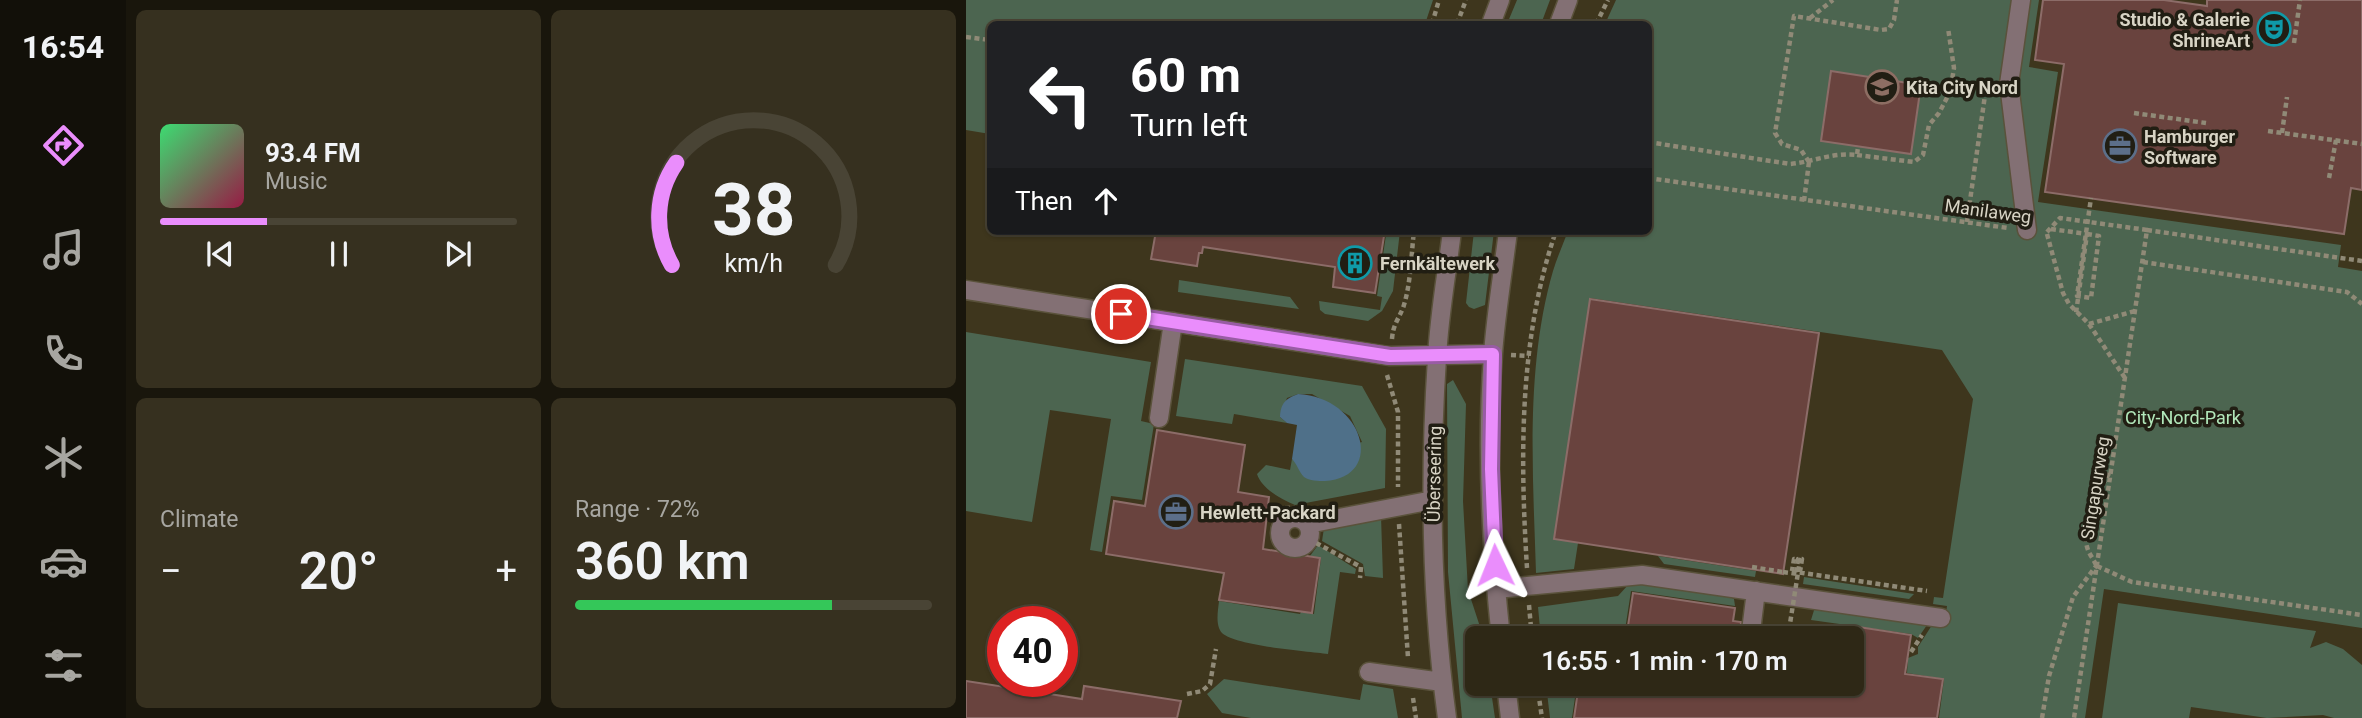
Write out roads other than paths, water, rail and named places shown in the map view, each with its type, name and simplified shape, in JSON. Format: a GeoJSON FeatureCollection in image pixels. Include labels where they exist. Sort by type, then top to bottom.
{"type":"FeatureCollection","features":[{"type":"Feature","properties":{"kind":"street"},"geometry":{"type":"LineString","coordinates":[[1492,21],[1500,0]]}},
{"type":"Feature","properties":{"kind":"street"},"geometry":{"type":"LineString","coordinates":[[1560,21],[1568,0]]}},
{"type":"Feature","properties":{"kind":"street"},"geometry":{"type":"LineString","coordinates":[[2021,0],[2009,84],[2027,230]]}},
{"type":"Feature","properties":{"kind":"street","name":"Überseering"},"geometry":{"type":"LineString","coordinates":[[1447,718],[1433,570],[1433,500],[1437,356],[1452,235]]}},
{"type":"Feature","properties":{"kind":"street"},"geometry":{"type":"LineString","coordinates":[[1500,626],[1491,469],[1493,354],[1507,235]]}},
{"type":"Feature","properties":{"kind":"street"},"geometry":{"type":"LineString","coordinates":[[966,290],[1390,356],[1493,354]]}},
{"type":"Feature","properties":{"kind":"street"},"geometry":{"type":"LineString","coordinates":[[1159,418],[1173,322]]}},
{"type":"Feature","properties":{"kind":"street"},"geometry":{"type":"LineString","coordinates":[[1308,532],[1398,506],[1433,500]]}},
{"type":"Feature","properties":{"kind":"street"},"geometry":{"type":"LineString","coordinates":[[1496,589],[1642,575],[1941,618]]}},
{"type":"Feature","properties":{"kind":"street"},"geometry":{"type":"LineString","coordinates":[[1752,626],[1756,591]]}},
{"type":"Feature","properties":{"kind":"street"},"geometry":{"type":"LineString","coordinates":[[1369,673],[1442,682]]}},
{"type":"Feature","properties":{"kind":"street"},"geometry":{"type":"LineString","coordinates":[[1507,696],[1510,718]]}},
{"type":"Feature","properties":{"kind":"water"},"geometry":{"type":"Polygon","coordinates":[[[1298,394],[1320,398],[1338,408],[1351,422],[1359,437],[1361,453],[1356,466],[1344,476],[1325,481],[1309,479],[1302,475],[1292,459],[1297,425],[1287,423],[1280,417],[1284,402],[1298,394]]]}},
{"type":"Feature","properties":{"kind":"place","name":"Studio & Galerie ShrineArt"},"geometry":{"type":"Point","coordinates":[2274,29]}},
{"type":"Feature","properties":{"kind":"place","name":"Kita City Nord"},"geometry":{"type":"Point","coordinates":[1882,87]}},
{"type":"Feature","properties":{"kind":"place","name":"Hamburger Software"},"geometry":{"type":"Point","coordinates":[2120,146]}},
{"type":"Feature","properties":{"kind":"place","name":"Fernkältewerk"},"geometry":{"type":"Point","coordinates":[1355,263]}},
{"type":"Feature","properties":{"kind":"place","name":"Hewlett-Packard"},"geometry":{"type":"Point","coordinates":[1176,512]}},
{"type":"Feature","properties":{"kind":"park label","name":"City-Nord-Park"},"geometry":{"type":"Point","coordinates":[2183,417]}}]}
